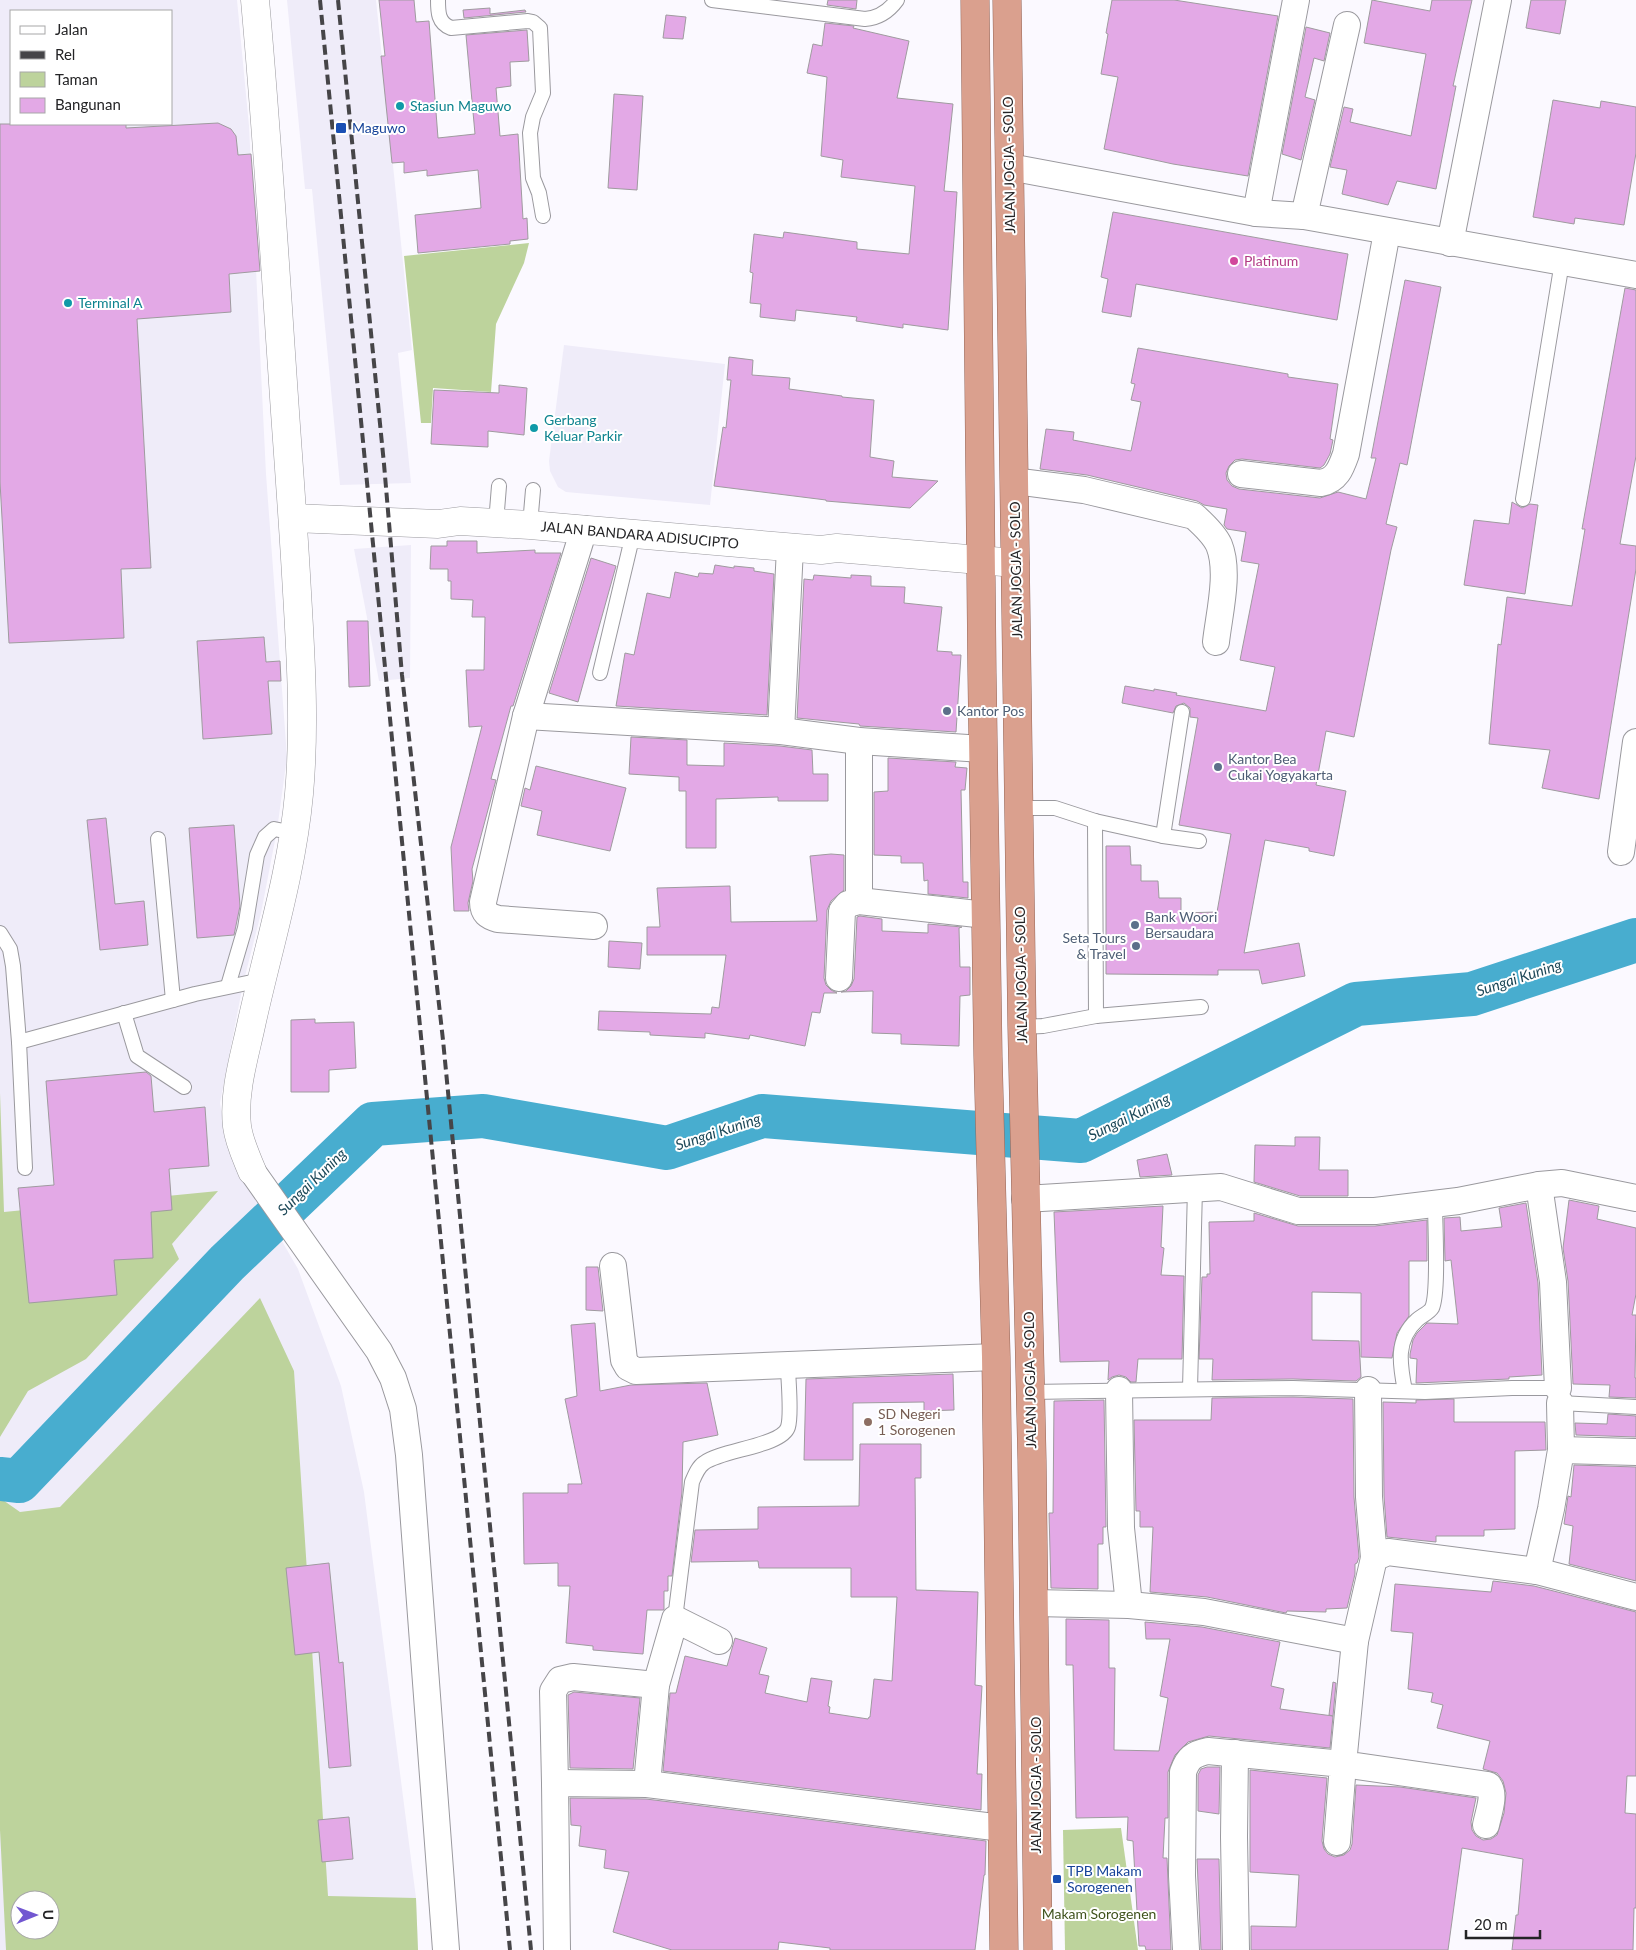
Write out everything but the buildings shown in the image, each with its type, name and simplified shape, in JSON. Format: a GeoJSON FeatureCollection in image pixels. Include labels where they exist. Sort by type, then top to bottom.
{"type":"FeatureCollection","features":[{"type":"Feature","properties":{"kind":"highway"},"geometry":{"type":"LineString","coordinates":[[974,0],[983,748],[988,1057],[996,1357],[1004,1950]]}},
{"type":"Feature","properties":{"kind":"highway","name":"JALAN JOGJA - SOLO"},"geometry":{"type":"LineString","coordinates":[[1007,0],[1022,1027],[1034,1603],[1038,1950]]}},
{"type":"Feature","properties":{"kind":"street"},"geometry":{"type":"LineString","coordinates":[[255,0],[265,108],[295,552],[302,730],[299,792],[294,832],[281,904],[261,980],[239,1081],[236,1104],[237,1128],[243,1150],[252,1170],[379,1351],[393,1378],[403,1409],[409,1455],[446,1950]]}},
{"type":"Feature","properties":{"kind":"street"},"geometry":{"type":"LineString","coordinates":[[1256,213],[1296,0]]}},
{"type":"Feature","properties":{"kind":"street"},"geometry":{"type":"LineString","coordinates":[[1450,243],[1498,0]]}},
{"type":"Feature","properties":{"kind":"street"},"geometry":{"type":"LineString","coordinates":[[1304,216],[1347,25]]}},
{"type":"Feature","properties":{"kind":"street"},"geometry":{"type":"LineString","coordinates":[[1009,167],[1256,213],[1304,216],[1636,275]]}},
{"type":"Feature","properties":{"kind":"street"},"geometry":{"type":"LineString","coordinates":[[1240,474],[1321,483],[1330,481],[1339,473],[1346,454],[1387,232]]}},
{"type":"Feature","properties":{"kind":"street"},"geometry":{"type":"LineString","coordinates":[[290,477],[297,490],[331,514],[309,531],[301,540],[295,552]]}},
{"type":"Feature","properties":{"kind":"street"},"geometry":{"type":"LineString","coordinates":[[1014,481],[1084,490],[1194,516],[1205,526],[1219,545],[1224,570],[1216,642]]}},
{"type":"Feature","properties":{"kind":"street","name":"JALAN BANDARA ADISUCIPTO"},"geometry":{"type":"LineString","coordinates":[[292,512],[438,514],[460,521],[530,525],[790,548],[821,550],[837,548],[1016,567]]}},
{"type":"Feature","properties":{"kind":"street"},"geometry":{"type":"LineString","coordinates":[[584,530],[526,716],[483,894],[483,910],[489,916],[498,919],[594,926]]}},
{"type":"Feature","properties":{"kind":"street"},"geometry":{"type":"LineString","coordinates":[[781,732],[790,548]]}},
{"type":"Feature","properties":{"kind":"street"},"geometry":{"type":"LineString","coordinates":[[526,716],[781,732],[859,741],[983,748]]}},
{"type":"Feature","properties":{"kind":"street"},"geometry":{"type":"LineString","coordinates":[[859,741],[859,901]]}},
{"type":"Feature","properties":{"kind":"street"},"geometry":{"type":"LineString","coordinates":[[1621,852],[1636,742]]}},
{"type":"Feature","properties":{"kind":"street"},"geometry":{"type":"LineString","coordinates":[[840,978],[842,911],[848,904],[859,901],[986,915]]}},
{"type":"Feature","properties":{"kind":"street"},"geometry":{"type":"LineString","coordinates":[[1025,1188],[1221,1187],[1298,1211],[1375,1211],[1435,1204],[1539,1185],[1562,1183],[1636,1198]]}},
{"type":"Feature","properties":{"kind":"street"},"geometry":{"type":"LineString","coordinates":[[1537,1571],[1551,1509],[1561,1450],[1553,1282],[1539,1185]]}},
{"type":"Feature","properties":{"kind":"street"},"geometry":{"type":"LineString","coordinates":[[613,1266],[624,1360],[628,1367],[636,1371],[996,1357]]}},
{"type":"Feature","properties":{"kind":"street"},"geometry":{"type":"LineString","coordinates":[[1119,1390],[1121,1528],[1129,1605]]}},
{"type":"Feature","properties":{"kind":"street"},"geometry":{"type":"LineString","coordinates":[[1337,1842],[1355,1641],[1374,1558],[1369,1497],[1368,1390]]}},
{"type":"Feature","properties":{"kind":"street"},"geometry":{"type":"LineString","coordinates":[[1561,1450],[1636,1452]]}},
{"type":"Feature","properties":{"kind":"street"},"geometry":{"type":"LineString","coordinates":[[1374,1558],[1388,1552],[1398,1552],[1537,1571],[1636,1597]]}},
{"type":"Feature","properties":{"kind":"street"},"geometry":{"type":"LineString","coordinates":[[1034,1603],[1129,1605],[1204,1612],[1355,1641]]}},
{"type":"Feature","properties":{"kind":"street"},"geometry":{"type":"LineString","coordinates":[[647,1784],[656,1685],[675,1619],[719,1641]]}},
{"type":"Feature","properties":{"kind":"street"},"geometry":{"type":"LineString","coordinates":[[557,1950],[554,1691],[560,1680],[573,1677],[656,1685]]}},
{"type":"Feature","properties":{"kind":"street"},"geometry":{"type":"LineString","coordinates":[[1186,1950],[1182,1876],[1182,1772],[1191,1756],[1197,1753],[1208,1751],[1235,1753],[1343,1764],[1488,1785],[1491,1787],[1492,1796],[1486,1825]]}},
{"type":"Feature","properties":{"kind":"street"},"geometry":{"type":"LineString","coordinates":[[1235,1753],[1236,1950]]}},
{"type":"Feature","properties":{"kind":"street"},"geometry":{"type":"LineString","coordinates":[[555,1783],[647,1784],[1002,1828]]}},
{"type":"Feature","properties":{"kind":"lane"},"geometry":{"type":"LineString","coordinates":[[438,0],[439,16],[445,26],[451,28],[528,20],[540,28],[543,93],[533,117],[530,133],[533,178],[540,193],[543,216]]}},
{"type":"Feature","properties":{"kind":"lane"},"geometry":{"type":"LineString","coordinates":[[712,0],[865,19],[882,15],[898,0]]}},
{"type":"Feature","properties":{"kind":"lane"},"geometry":{"type":"LineString","coordinates":[[1523,498],[1562,262]]}},
{"type":"Feature","properties":{"kind":"lane"},"geometry":{"type":"LineString","coordinates":[[496,523],[499,486]]}},
{"type":"Feature","properties":{"kind":"lane"},"geometry":{"type":"LineString","coordinates":[[530,525],[532,490]]}},
{"type":"Feature","properties":{"kind":"lane"},"geometry":{"type":"LineString","coordinates":[[600,673],[633,534]]}},
{"type":"Feature","properties":{"kind":"lane"},"geometry":{"type":"LineString","coordinates":[[1162,836],[1182,712]]}},
{"type":"Feature","properties":{"kind":"lane"},"geometry":{"type":"LineString","coordinates":[[1019,808],[1055,808],[1095,821],[1162,836],[1199,841]]}},
{"type":"Feature","properties":{"kind":"lane"},"geometry":{"type":"LineString","coordinates":[[1095,821],[1096,1016]]}},
{"type":"Feature","properties":{"kind":"lane"},"geometry":{"type":"LineString","coordinates":[[228,986],[245,928],[258,855],[265,837],[274,829],[294,832]]}},
{"type":"Feature","properties":{"kind":"lane"},"geometry":{"type":"LineString","coordinates":[[158,839],[173,1000]]}},
{"type":"Feature","properties":{"kind":"lane"},"geometry":{"type":"LineString","coordinates":[[0,933],[10,949],[13,966],[25,1168]]}},
{"type":"Feature","properties":{"kind":"lane"},"geometry":{"type":"LineString","coordinates":[[19,1042],[173,1000],[261,980]]}},
{"type":"Feature","properties":{"kind":"lane"},"geometry":{"type":"LineString","coordinates":[[1022,1027],[1043,1026],[1096,1016],[1201,1007]]}},
{"type":"Feature","properties":{"kind":"lane"},"geometry":{"type":"LineString","coordinates":[[124,1013],[136,1056],[184,1087]]}},
{"type":"Feature","properties":{"kind":"lane"},"geometry":{"type":"LineString","coordinates":[[1190,1389],[1196,1188]]}},
{"type":"Feature","properties":{"kind":"lane"},"geometry":{"type":"LineString","coordinates":[[1405,1391],[1400,1368],[1400,1348],[1404,1337],[1413,1324],[1432,1308],[1434,1294],[1435,1204]]}},
{"type":"Feature","properties":{"kind":"lane"},"geometry":{"type":"LineString","coordinates":[[675,1619],[692,1482],[697,1470],[704,1463],[718,1456],[771,1440],[781,1436],[788,1429],[788,1365]]}},
{"type":"Feature","properties":{"kind":"lane"},"geometry":{"type":"LineString","coordinates":[[1030,1392],[1190,1389],[1368,1390],[1559,1395],[1636,1407]]}},
{"type":"Feature","properties":{"kind":"shaded area"},"geometry":{"type":"Polygon","coordinates":[[[0,0],[237,0],[249,126],[266,474],[287,757],[277,830],[261,913],[243,984],[220,1103],[225,1134],[237,1163],[298,1269],[341,1386],[364,1492],[416,1898],[418,1950],[0,1950],[0,0]]]}},
{"type":"Feature","properties":{"kind":"shaded area","name":"Stasiun Maguwo"},"geometry":{"type":"Polygon","coordinates":[[[287,0],[376,0],[412,350],[398,353],[411,483],[340,485],[312,189],[305,189],[287,0]]]}},
{"type":"Feature","properties":{"kind":"shaded area"},"geometry":{"type":"Polygon","coordinates":[[[564,345],[725,364],[710,505],[566,492],[558,487],[550,471],[549,461],[564,345]]]}},
{"type":"Feature","properties":{"kind":"shaded area"},"geometry":{"type":"Polygon","coordinates":[[[411,545],[410,678],[379,681],[354,549],[411,545]]]}},
{"type":"Feature","properties":{"kind":"green space"},"geometry":{"type":"Polygon","coordinates":[[[529,243],[524,263],[496,324],[491,392],[433,388],[431,423],[421,423],[404,256],[529,243]]]}},
{"type":"Feature","properties":{"kind":"green space"},"geometry":{"type":"Polygon","coordinates":[[[0,1093],[4,1212],[218,1191],[172,1244],[179,1259],[86,1359],[28,1391],[0,1437],[0,1093]]]}},
{"type":"Feature","properties":{"kind":"green space"},"geometry":{"type":"Polygon","coordinates":[[[260,1298],[294,1371],[328,1896],[416,1898],[418,1950],[6,1950],[0,1830],[0,1498],[20,1512],[60,1507],[260,1298]]]}},
{"type":"Feature","properties":{"kind":"green space","name":"Makam Sorogenen"},"geometry":{"type":"Polygon","coordinates":[[[1121,1828],[1138,1950],[1065,1950],[1063,1830],[1121,1828]]]}},
{"type":"Feature","properties":{"kind":"waterway","name":"Sungai Kuning"},"geometry":{"type":"LineString","coordinates":[[0,1479],[19,1481],[227,1263],[373,1124],[483,1116],[667,1148],[762,1116],[1081,1141],[1356,1004],[1472,994],[1636,940]]}},
{"type":"Feature","properties":{"kind":"railway"},"geometry":{"type":"LineString","coordinates":[[320,0],[510,1950]]}},
{"type":"Feature","properties":{"kind":"railway"},"geometry":{"type":"LineString","coordinates":[[338,0],[384,464],[402,675],[443,1040],[531,1950]]}},
{"type":"Feature","properties":{"kind":"place","name":"Stasiun Maguwo"},"geometry":{"type":"Point","coordinates":[400,106]}},
{"type":"Feature","properties":{"kind":"place","name":"Maguwo"},"geometry":{"type":"Point","coordinates":[341,128]}},
{"type":"Feature","properties":{"kind":"place","name":"Platinum"},"geometry":{"type":"Point","coordinates":[1234,261]}},
{"type":"Feature","properties":{"kind":"place","name":"Terminal A"},"geometry":{"type":"Point","coordinates":[68,303]}},
{"type":"Feature","properties":{"kind":"place","name":"Gerbang Keluar Parkir"},"geometry":{"type":"Point","coordinates":[534,428]}},
{"type":"Feature","properties":{"kind":"place","name":"Kantor Pos"},"geometry":{"type":"Point","coordinates":[947,711]}},
{"type":"Feature","properties":{"kind":"place","name":"Kantor Bea Cukai Yogyakarta"},"geometry":{"type":"Point","coordinates":[1218,767]}},
{"type":"Feature","properties":{"kind":"place","name":"Bank Woori Bersaudara"},"geometry":{"type":"Point","coordinates":[1135,925]}},
{"type":"Feature","properties":{"kind":"place","name":"Seta Tours & Travel"},"geometry":{"type":"Point","coordinates":[1136,946]}},
{"type":"Feature","properties":{"kind":"place","name":"SD Negeri 1 Sorogenen"},"geometry":{"type":"Point","coordinates":[868,1422]}},
{"type":"Feature","properties":{"kind":"place","name":"TPB Makam Sorogenen"},"geometry":{"type":"Point","coordinates":[1057,1879]}}]}
